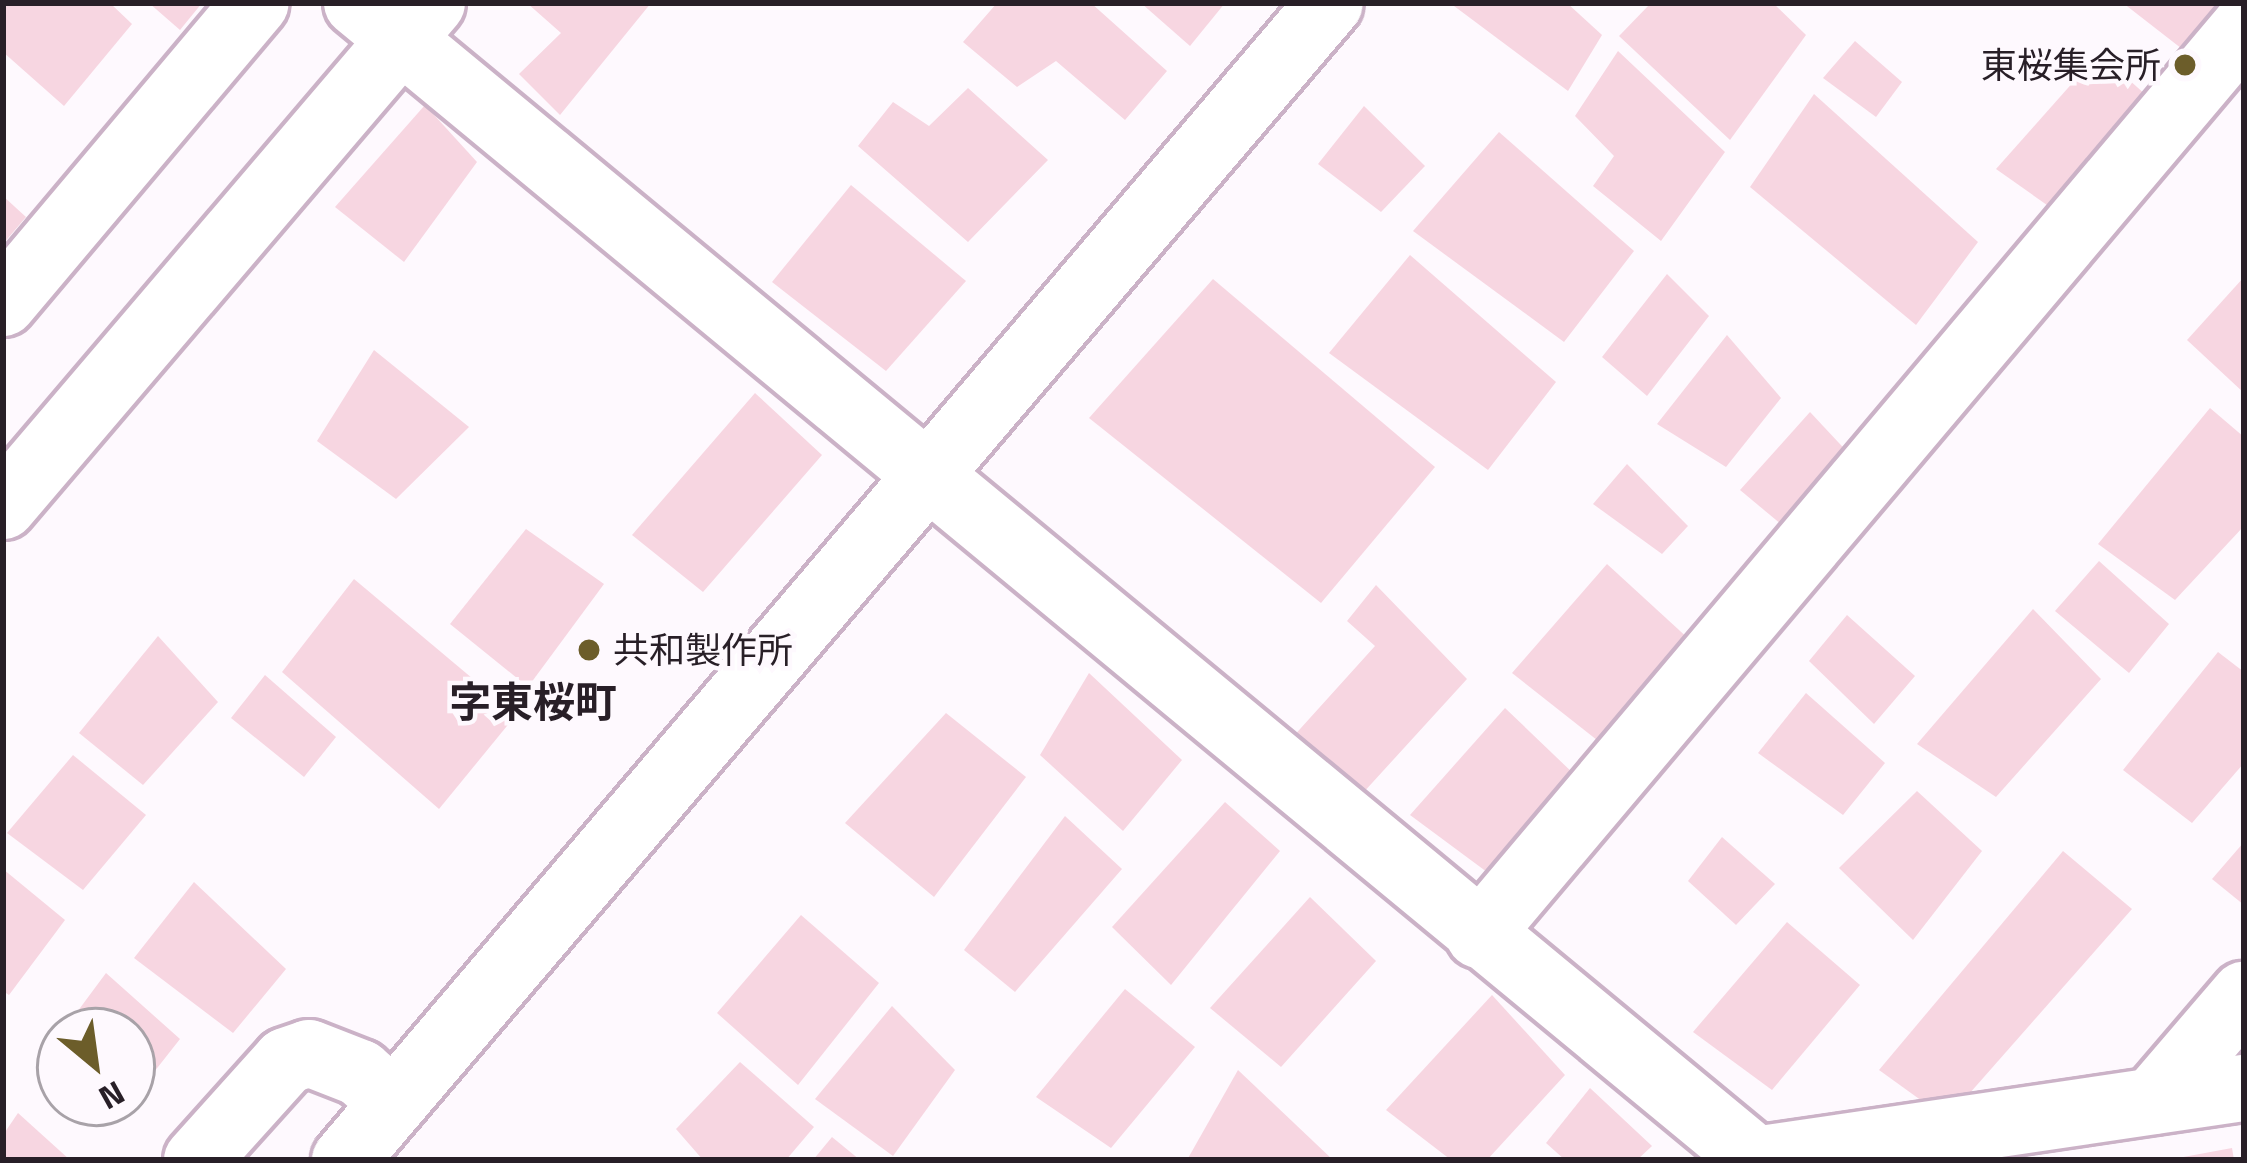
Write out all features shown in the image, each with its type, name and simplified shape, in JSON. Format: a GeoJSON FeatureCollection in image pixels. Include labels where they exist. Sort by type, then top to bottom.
{"type":"FeatureCollection","features":[{"type":"Feature","properties":{"kind":"street"},"geometry":{"type":"LineString","coordinates":[[3,303],[256,3]]}},
{"type":"Feature","properties":{"kind":"street"},"geometry":{"type":"LineString","coordinates":[[368,1142],[1330,3]]}},
{"type":"Feature","properties":{"kind":"street"},"geometry":{"type":"LineString","coordinates":[[3,506],[397,15],[1479,935],[1756,1160],[2244,1088]]}},
{"type":"Feature","properties":{"kind":"street"},"geometry":{"type":"LineString","coordinates":[[1479,935],[2244,28]]}},
{"type":"Feature","properties":{"kind":"street"},"geometry":{"type":"LineString","coordinates":[[2153,1101],[2244,995]]}},
{"type":"Feature","properties":{"kind":"street"},"geometry":{"type":"LineString","coordinates":[[197,1160],[286,1061],[309,1053],[360,1073],[368,1142]]}},
{"type":"Feature","properties":{"kind":"building"},"geometry":{"type":"Polygon","coordinates":[[[3,3],[110,3],[132,24],[64,106],[3,52],[3,3]]]}},
{"type":"Feature","properties":{"kind":"building"},"geometry":{"type":"Polygon","coordinates":[[[149,3],[202,3],[180,30],[149,3]]]}},
{"type":"Feature","properties":{"kind":"building"},"geometry":{"type":"Polygon","coordinates":[[[527,3],[651,3],[560,115],[519,74],[561,33],[527,3]]]}},
{"type":"Feature","properties":{"kind":"building"},"geometry":{"type":"Polygon","coordinates":[[[997,3],[1091,3],[1167,71],[1125,120],[1056,61],[1017,87],[963,42],[997,3]]]}},
{"type":"Feature","properties":{"kind":"building"},"geometry":{"type":"Polygon","coordinates":[[[1141,3],[1225,3],[1190,46],[1141,3]]]}},
{"type":"Feature","properties":{"kind":"building"},"geometry":{"type":"Polygon","coordinates":[[[1450,3],[1567,3],[1602,35],[1568,91],[1450,3]]]}},
{"type":"Feature","properties":{"kind":"building"},"geometry":{"type":"Polygon","coordinates":[[[1651,3],[1773,3],[1806,35],[1730,140],[1619,36],[1651,3]]]}},
{"type":"Feature","properties":{"kind":"building"},"geometry":{"type":"Polygon","coordinates":[[[2123,3],[2244,3],[2195,59],[2123,3]]]}},
{"type":"Feature","properties":{"kind":"building"},"geometry":{"type":"Polygon","coordinates":[[[1855,41],[1902,82],[1876,117],[1823,78],[1855,41]]]}},
{"type":"Feature","properties":{"kind":"building"},"geometry":{"type":"Polygon","coordinates":[[[1618,51],[1725,152],[1661,241],[1593,186],[1614,156],[1575,116],[1618,51]]]}},
{"type":"Feature","properties":{"kind":"building"},"geometry":{"type":"Polygon","coordinates":[[[2099,53],[2156,104],[2054,210],[1996,169],[2099,53]]]}},
{"type":"Feature","properties":{"kind":"building"},"geometry":{"type":"Polygon","coordinates":[[[968,88],[1048,160],[968,242],[858,146],[893,102],[929,126],[968,88]]]}},
{"type":"Feature","properties":{"kind":"building"},"geometry":{"type":"Polygon","coordinates":[[[1814,94],[1978,242],[1916,325],[1750,187],[1814,94]]]}},
{"type":"Feature","properties":{"kind":"building"},"geometry":{"type":"Polygon","coordinates":[[[425,105],[477,162],[404,262],[335,207],[425,105]]]}},
{"type":"Feature","properties":{"kind":"building"},"geometry":{"type":"Polygon","coordinates":[[[1364,106],[1425,166],[1381,212],[1318,164],[1364,106]]]}},
{"type":"Feature","properties":{"kind":"building"},"geometry":{"type":"Polygon","coordinates":[[[1499,132],[1634,251],[1564,342],[1413,231],[1499,132]]]}},
{"type":"Feature","properties":{"kind":"building"},"geometry":{"type":"Polygon","coordinates":[[[851,185],[966,281],[886,371],[772,282],[851,185]]]}},
{"type":"Feature","properties":{"kind":"building"},"geometry":{"type":"Polygon","coordinates":[[[3,196],[26,217],[3,244],[3,196]]]}},
{"type":"Feature","properties":{"kind":"building"},"geometry":{"type":"Polygon","coordinates":[[[1410,255],[1556,382],[1488,470],[1329,353],[1410,255]]]}},
{"type":"Feature","properties":{"kind":"building"},"geometry":{"type":"Polygon","coordinates":[[[1667,274],[1709,316],[1647,396],[1602,357],[1667,274]]]}},
{"type":"Feature","properties":{"kind":"building"},"geometry":{"type":"Polygon","coordinates":[[[2244,277],[2244,393],[2187,340],[2244,277]]]}},
{"type":"Feature","properties":{"kind":"building"},"geometry":{"type":"Polygon","coordinates":[[[1213,279],[1435,467],[1321,603],[1089,418],[1213,279]]]}},
{"type":"Feature","properties":{"kind":"building"},"geometry":{"type":"Polygon","coordinates":[[[1727,335],[1781,398],[1726,467],[1657,424],[1727,335]]]}},
{"type":"Feature","properties":{"kind":"building"},"geometry":{"type":"Polygon","coordinates":[[[374,350],[469,427],[396,499],[317,441],[374,350]]]}},
{"type":"Feature","properties":{"kind":"building"},"geometry":{"type":"Polygon","coordinates":[[[755,393],[822,455],[703,592],[632,535],[755,393]]]}},
{"type":"Feature","properties":{"kind":"building"},"geometry":{"type":"Polygon","coordinates":[[[2210,408],[2244,437],[2244,526],[2175,600],[2098,544],[2210,408]]]}},
{"type":"Feature","properties":{"kind":"building"},"geometry":{"type":"Polygon","coordinates":[[[1810,412],[1853,458],[1794,535],[1740,490],[1810,412]]]}},
{"type":"Feature","properties":{"kind":"building"},"geometry":{"type":"Polygon","coordinates":[[[1627,464],[1688,526],[1662,554],[1593,504],[1627,464]]]}},
{"type":"Feature","properties":{"kind":"building"},"geometry":{"type":"Polygon","coordinates":[[[526,529],[604,584],[528,687],[450,624],[526,529]]]}},
{"type":"Feature","properties":{"kind":"building"},"geometry":{"type":"Polygon","coordinates":[[[2099,561],[2169,624],[2129,673],[2055,611],[2099,561]]]}},
{"type":"Feature","properties":{"kind":"building"},"geometry":{"type":"Polygon","coordinates":[[[1607,564],[1691,641],[1602,744],[1512,673],[1607,564]]]}},
{"type":"Feature","properties":{"kind":"building"},"geometry":{"type":"Polygon","coordinates":[[[354,579],[516,715],[439,809],[282,672],[354,579]]]}},
{"type":"Feature","properties":{"kind":"building"},"geometry":{"type":"Polygon","coordinates":[[[1376,585],[1467,679],[1362,794],[1291,739],[1375,646],[1347,621],[1376,585]]]}},
{"type":"Feature","properties":{"kind":"building"},"geometry":{"type":"Polygon","coordinates":[[[2033,609],[2101,679],[1996,797],[1917,744],[2033,609]]]}},
{"type":"Feature","properties":{"kind":"building"},"geometry":{"type":"Polygon","coordinates":[[[1847,615],[1915,676],[1874,724],[1809,661],[1847,615]]]}},
{"type":"Feature","properties":{"kind":"building"},"geometry":{"type":"Polygon","coordinates":[[[158,636],[218,702],[143,785],[79,733],[158,636]]]}},
{"type":"Feature","properties":{"kind":"building"},"geometry":{"type":"Polygon","coordinates":[[[2218,652],[2244,672],[2244,763],[2192,823],[2123,770],[2218,652]]]}},
{"type":"Feature","properties":{"kind":"building"},"geometry":{"type":"Polygon","coordinates":[[[1089,673],[1182,760],[1123,831],[1040,755],[1089,673]]]}},
{"type":"Feature","properties":{"kind":"building"},"geometry":{"type":"Polygon","coordinates":[[[265,675],[336,737],[304,777],[231,718],[265,675]]]}},
{"type":"Feature","properties":{"kind":"building"},"geometry":{"type":"Polygon","coordinates":[[[1806,693],[1885,763],[1843,815],[1758,753],[1806,693]]]}},
{"type":"Feature","properties":{"kind":"building"},"geometry":{"type":"Polygon","coordinates":[[[1505,708],[1576,776],[1495,878],[1410,815],[1505,708]]]}},
{"type":"Feature","properties":{"kind":"building"},"geometry":{"type":"Polygon","coordinates":[[[946,713],[1026,777],[934,897],[845,823],[946,713]]]}},
{"type":"Feature","properties":{"kind":"building"},"geometry":{"type":"Polygon","coordinates":[[[73,755],[146,815],[83,890],[7,833],[73,755]]]}},
{"type":"Feature","properties":{"kind":"building"},"geometry":{"type":"Polygon","coordinates":[[[1917,791],[1982,851],[1913,940],[1839,868],[1917,791]]]}},
{"type":"Feature","properties":{"kind":"building"},"geometry":{"type":"Polygon","coordinates":[[[1225,802],[1280,851],[1171,985],[1112,927],[1225,802]]]}},
{"type":"Feature","properties":{"kind":"building"},"geometry":{"type":"Polygon","coordinates":[[[1065,816],[1122,869],[1015,992],[964,950],[1065,816]]]}},
{"type":"Feature","properties":{"kind":"building"},"geometry":{"type":"Polygon","coordinates":[[[1722,837],[1775,884],[1736,925],[1688,881],[1722,837]]]}},
{"type":"Feature","properties":{"kind":"building"},"geometry":{"type":"Polygon","coordinates":[[[2244,842],[2244,905],[2212,879],[2244,842]]]}},
{"type":"Feature","properties":{"kind":"building"},"geometry":{"type":"Polygon","coordinates":[[[2063,851],[2132,909],[1947,1119],[1879,1070],[2063,851]]]}},
{"type":"Feature","properties":{"kind":"building"},"geometry":{"type":"Polygon","coordinates":[[[3,869],[65,920],[9,995],[3,991],[3,869]]]}},
{"type":"Feature","properties":{"kind":"building"},"geometry":{"type":"Polygon","coordinates":[[[194,882],[286,969],[233,1033],[134,958],[194,882]]]}},
{"type":"Feature","properties":{"kind":"building"},"geometry":{"type":"Polygon","coordinates":[[[1310,897],[1376,961],[1281,1067],[1210,1008],[1310,897]]]}},
{"type":"Feature","properties":{"kind":"building"},"geometry":{"type":"Polygon","coordinates":[[[801,915],[879,983],[798,1085],[717,1013],[801,915]]]}},
{"type":"Feature","properties":{"kind":"building"},"geometry":{"type":"Polygon","coordinates":[[[1787,922],[1860,985],[1772,1090],[1693,1032],[1787,922]]]}},
{"type":"Feature","properties":{"kind":"building"},"geometry":{"type":"Polygon","coordinates":[[[106,973],[144,1007],[81,1007],[106,973]]]}},
{"type":"Feature","properties":{"kind":"building"},"geometry":{"type":"Polygon","coordinates":[[[1125,989],[1195,1047],[1111,1148],[1036,1097],[1125,989]]]}},
{"type":"Feature","properties":{"kind":"building"},"geometry":{"type":"Polygon","coordinates":[[[1492,995],[1565,1075],[1487,1160],[1451,1160],[1386,1110],[1492,995]]]}},
{"type":"Feature","properties":{"kind":"building"},"geometry":{"type":"Polygon","coordinates":[[[892,1006],[955,1070],[893,1156],[815,1099],[892,1006]]]}},
{"type":"Feature","properties":{"kind":"building"},"geometry":{"type":"Polygon","coordinates":[[[156,1018],[180,1039],[156,1070],[156,1018]]]}},
{"type":"Feature","properties":{"kind":"building"},"geometry":{"type":"Polygon","coordinates":[[[740,1062],[814,1127],[786,1160],[703,1160],[676,1129],[740,1062]]]}},
{"type":"Feature","properties":{"kind":"building"},"geometry":{"type":"Polygon","coordinates":[[[1238,1070],[1333,1160],[1187,1160],[1238,1070]]]}},
{"type":"Feature","properties":{"kind":"building"},"geometry":{"type":"Polygon","coordinates":[[[1590,1088],[1652,1146],[1637,1160],[1565,1160],[1546,1143],[1590,1088]]]}},
{"type":"Feature","properties":{"kind":"building"},"geometry":{"type":"Polygon","coordinates":[[[18,1113],[70,1160],[3,1160],[3,1135],[18,1113]]]}},
{"type":"Feature","properties":{"kind":"building"},"geometry":{"type":"Polygon","coordinates":[[[832,1137],[860,1160],[813,1160],[832,1137]]]}},
{"type":"Feature","properties":{"kind":"building"},"geometry":{"type":"Polygon","coordinates":[[[2232,1148],[2234,1160],[2178,1160],[2178,1158],[2232,1148]]]}},
{"type":"Feature","properties":{"kind":"place","name":"東桜集会所"},"geometry":{"type":"Point","coordinates":[2185,65]}},
{"type":"Feature","properties":{"kind":"place","name":"共和製作所"},"geometry":{"type":"Point","coordinates":[589,650]}},
{"type":"Feature","properties":{"kind":"district","name":"字東桜町"},"geometry":{"type":"Point","coordinates":[533,701]}}]}
